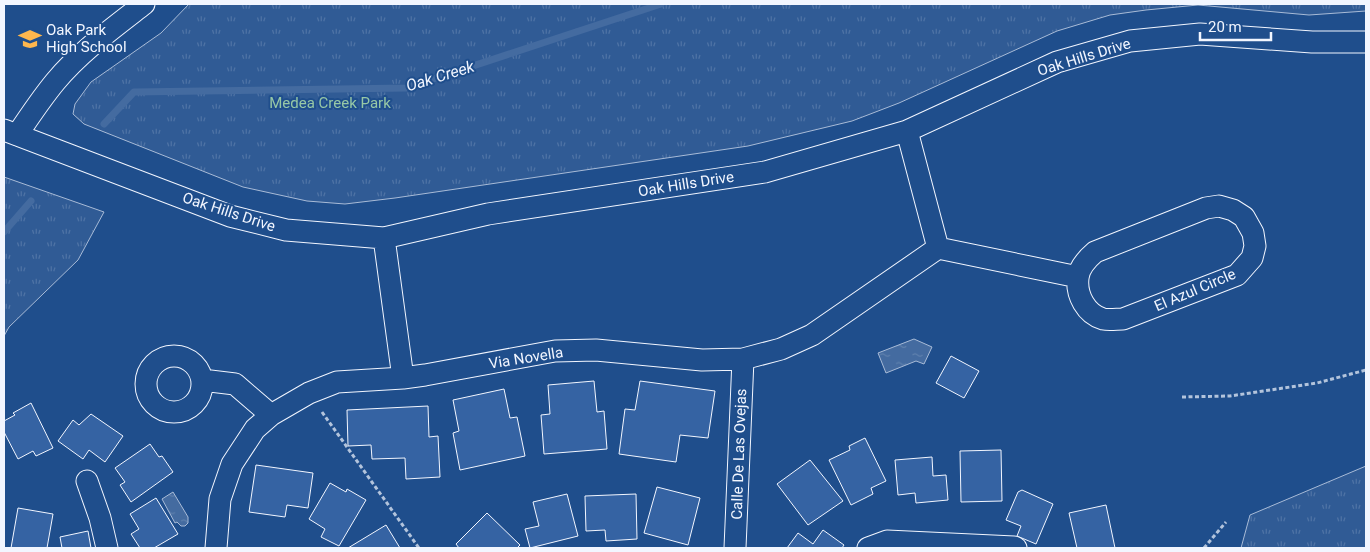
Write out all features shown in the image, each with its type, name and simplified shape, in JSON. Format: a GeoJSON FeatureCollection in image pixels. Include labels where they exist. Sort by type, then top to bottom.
{"type":"FeatureCollection","features":[{"type":"Feature","properties":{"kind":"street"},"geometry":{"type":"LineString","coordinates":[[10,133],[34,110],[56,81],[84,52],[144,4]]}},
{"type":"Feature","properties":{"kind":"street","name":"Oak Hills Drive"},"geometry":{"type":"LineString","coordinates":[[10,133],[230,216],[286,230],[384,238],[488,214],[766,172],[907,131],[1056,62],[1130,41],[1200,34],[1312,42],[1366,42]]}},
{"type":"Feature","properties":{"kind":"street"},"geometry":{"type":"LineString","coordinates":[[907,131],[938,248],[1078,277]]}},
{"type":"Feature","properties":{"kind":"street","name":"El Azul Circle"},"geometry":{"type":"LineString","coordinates":[[1219,206],[1233,210],[1244,217],[1253,233],[1255,246],[1252,258],[1237,275],[1123,320],[1104,319],[1090,312],[1079,296],[1078,277],[1086,260],[1095,252],[1206,208],[1219,206]]}},
{"type":"Feature","properties":{"kind":"street"},"geometry":{"type":"LineString","coordinates":[[384,238],[403,378]]}},
{"type":"Feature","properties":{"kind":"street","name":"Via Novella"},"geometry":{"type":"LineString","coordinates":[[216,548],[220,499],[232,464],[255,430],[270,415],[308,393],[337,382],[425,375],[555,351],[596,350],[702,360],[743,359],[781,349],[812,335],[938,248]]}},
{"type":"Feature","properties":{"kind":"street","name":"Calle De Las Ovejas"},"geometry":{"type":"LineString","coordinates":[[735,548],[743,359]]}},
{"type":"Feature","properties":{"kind":"street"},"geometry":{"type":"LineString","coordinates":[[202,380],[235,384],[270,415]]}},
{"type":"Feature","properties":{"kind":"street"},"geometry":{"type":"LineString","coordinates":[[87,481],[100,518],[107,548]]}},
{"type":"Feature","properties":{"kind":"street"},"geometry":{"type":"LineString","coordinates":[[868,548],[887,541],[1016,548]]}},
{"type":"Feature","properties":{"kind":"path"},"geometry":{"type":"LineString","coordinates":[[1182,397],[1240,394],[1317,383],[1366,370]]}},
{"type":"Feature","properties":{"kind":"path"},"geometry":{"type":"LineString","coordinates":[[308,393],[419,548]]}},
{"type":"Feature","properties":{"kind":"path"},"geometry":{"type":"LineString","coordinates":[[1204,548],[1226,522]]}},
{"type":"Feature","properties":{"kind":"green space","name":"Medea Creek Park"},"geometry":{"type":"Polygon","coordinates":[[[189,4],[1366,4],[1366,11],[1309,15],[1198,5],[1110,15],[1057,31],[899,103],[852,121],[748,146],[345,204],[307,201],[243,187],[84,124],[73,114],[75,104],[91,82],[161,33],[189,4]]]}},
{"type":"Feature","properties":{"kind":"green space"},"geometry":{"type":"Polygon","coordinates":[[[4,177],[104,212],[78,260],[9,327],[4,336],[4,177]]]}},
{"type":"Feature","properties":{"kind":"green space"},"geometry":{"type":"Polygon","coordinates":[[[1366,466],[1366,548],[1241,548],[1250,515],[1366,466]]]}},
{"type":"Feature","properties":{"kind":"water"},"geometry":{"type":"Polygon","coordinates":[[[914,339],[932,347],[924,364],[916,361],[886,373],[878,353],[914,339]]]}},
{"type":"Feature","properties":{"kind":"water"},"geometry":{"type":"Polygon","coordinates":[[[173,492],[188,517],[188,523],[185,526],[181,526],[177,522],[175,523],[162,499],[173,492]]]}},
{"type":"Feature","properties":{"kind":"building"},"geometry":{"type":"Polygon","coordinates":[[[951,356],[979,371],[964,398],[936,383],[951,356]]]}},
{"type":"Feature","properties":{"kind":"building"},"geometry":{"type":"Polygon","coordinates":[[[594,381],[597,412],[604,411],[607,449],[544,454],[541,415],[550,414],[548,385],[594,381]]]}},
{"type":"Feature","properties":{"kind":"building"},"geometry":{"type":"Polygon","coordinates":[[[640,381],[715,391],[708,438],[680,435],[676,462],[619,454],[625,409],[635,410],[640,381]]]}},
{"type":"Feature","properties":{"kind":"building"},"geometry":{"type":"Polygon","coordinates":[[[504,389],[510,418],[517,417],[525,456],[460,470],[453,433],[459,431],[453,400],[504,389]]]}},
{"type":"Feature","properties":{"kind":"building"},"geometry":{"type":"Polygon","coordinates":[[[31,403],[53,448],[36,456],[33,451],[18,459],[4,432],[4,421],[15,415],[13,413],[31,403]]]}},
{"type":"Feature","properties":{"kind":"building"},"geometry":{"type":"Polygon","coordinates":[[[428,406],[429,437],[438,436],[440,477],[406,479],[405,458],[372,459],[371,445],[348,446],[347,410],[428,406]]]}},
{"type":"Feature","properties":{"kind":"building"},"geometry":{"type":"Polygon","coordinates":[[[91,414],[123,436],[105,462],[89,450],[83,459],[58,441],[73,420],[79,425],[91,414]]]}},
{"type":"Feature","properties":{"kind":"building"},"geometry":{"type":"Polygon","coordinates":[[[865,438],[886,481],[871,488],[873,494],[851,505],[829,460],[850,450],[849,446],[865,438]]]}},
{"type":"Feature","properties":{"kind":"building"},"geometry":{"type":"Polygon","coordinates":[[[150,444],[159,457],[162,456],[173,472],[131,502],[120,485],[125,482],[115,468],[150,444]]]}},
{"type":"Feature","properties":{"kind":"building"},"geometry":{"type":"Polygon","coordinates":[[[1001,450],[1002,501],[961,502],[960,451],[1001,450]]]}},
{"type":"Feature","properties":{"kind":"building"},"geometry":{"type":"Polygon","coordinates":[[[932,457],[933,476],[946,475],[948,500],[916,503],[915,493],[898,495],[895,460],[932,457]]]}},
{"type":"Feature","properties":{"kind":"building"},"geometry":{"type":"Polygon","coordinates":[[[810,460],[843,501],[808,525],[777,484],[810,460]]]}},
{"type":"Feature","properties":{"kind":"building"},"geometry":{"type":"Polygon","coordinates":[[[256,465],[313,473],[308,508],[287,505],[285,517],[249,512],[256,465]]]}},
{"type":"Feature","properties":{"kind":"building"},"geometry":{"type":"Polygon","coordinates":[[[330,483],[346,492],[347,489],[366,500],[339,546],[321,537],[325,529],[309,519],[330,483]]]}},
{"type":"Feature","properties":{"kind":"building"},"geometry":{"type":"Polygon","coordinates":[[[657,487],[700,498],[688,545],[644,533],[657,487]]]}},
{"type":"Feature","properties":{"kind":"building"},"geometry":{"type":"Polygon","coordinates":[[[1022,490],[1053,504],[1036,544],[1017,536],[1021,526],[1006,520],[1018,492],[1022,490]]]}},
{"type":"Feature","properties":{"kind":"building"},"geometry":{"type":"Polygon","coordinates":[[[567,494],[578,536],[530,548],[525,529],[539,526],[533,502],[567,494]]]}},
{"type":"Feature","properties":{"kind":"building"},"geometry":{"type":"Polygon","coordinates":[[[636,494],[637,539],[606,541],[605,530],[586,531],[585,496],[636,494]]]}},
{"type":"Feature","properties":{"kind":"building"},"geometry":{"type":"Polygon","coordinates":[[[156,498],[178,534],[154,548],[140,548],[131,534],[139,529],[130,514],[156,498]]]}},
{"type":"Feature","properties":{"kind":"building"},"geometry":{"type":"Polygon","coordinates":[[[1106,505],[1115,548],[1077,548],[1069,513],[1106,505]]]}},
{"type":"Feature","properties":{"kind":"building"},"geometry":{"type":"Polygon","coordinates":[[[18,508],[53,514],[47,548],[11,548],[18,508]]]}},
{"type":"Feature","properties":{"kind":"building"},"geometry":{"type":"Polygon","coordinates":[[[487,513],[520,545],[517,548],[459,548],[456,544],[487,513]]]}},
{"type":"Feature","properties":{"kind":"building"},"geometry":{"type":"Polygon","coordinates":[[[386,525],[400,548],[348,548],[386,525]]]}},
{"type":"Feature","properties":{"kind":"building"},"geometry":{"type":"Polygon","coordinates":[[[823,530],[844,545],[842,548],[787,548],[798,533],[813,544],[823,530]]]}},
{"type":"Feature","properties":{"kind":"building"},"geometry":{"type":"Polygon","coordinates":[[[88,531],[91,548],[62,548],[60,537],[88,531]]]}},
{"type":"Feature","properties":{"kind":"waterway","name":"Oak Creek"},"geometry":{"type":"LineString","coordinates":[[104,124],[134,92],[406,88],[661,4]]}},
{"type":"Feature","properties":{"kind":"waterway","name":"Oak Creek"},"geometry":{"type":"LineString","coordinates":[[4,232],[31,201]]}},
{"type":"Feature","properties":{"kind":"place","name":"Oak Park High School"},"geometry":{"type":"Point","coordinates":[30,39]}}]}
